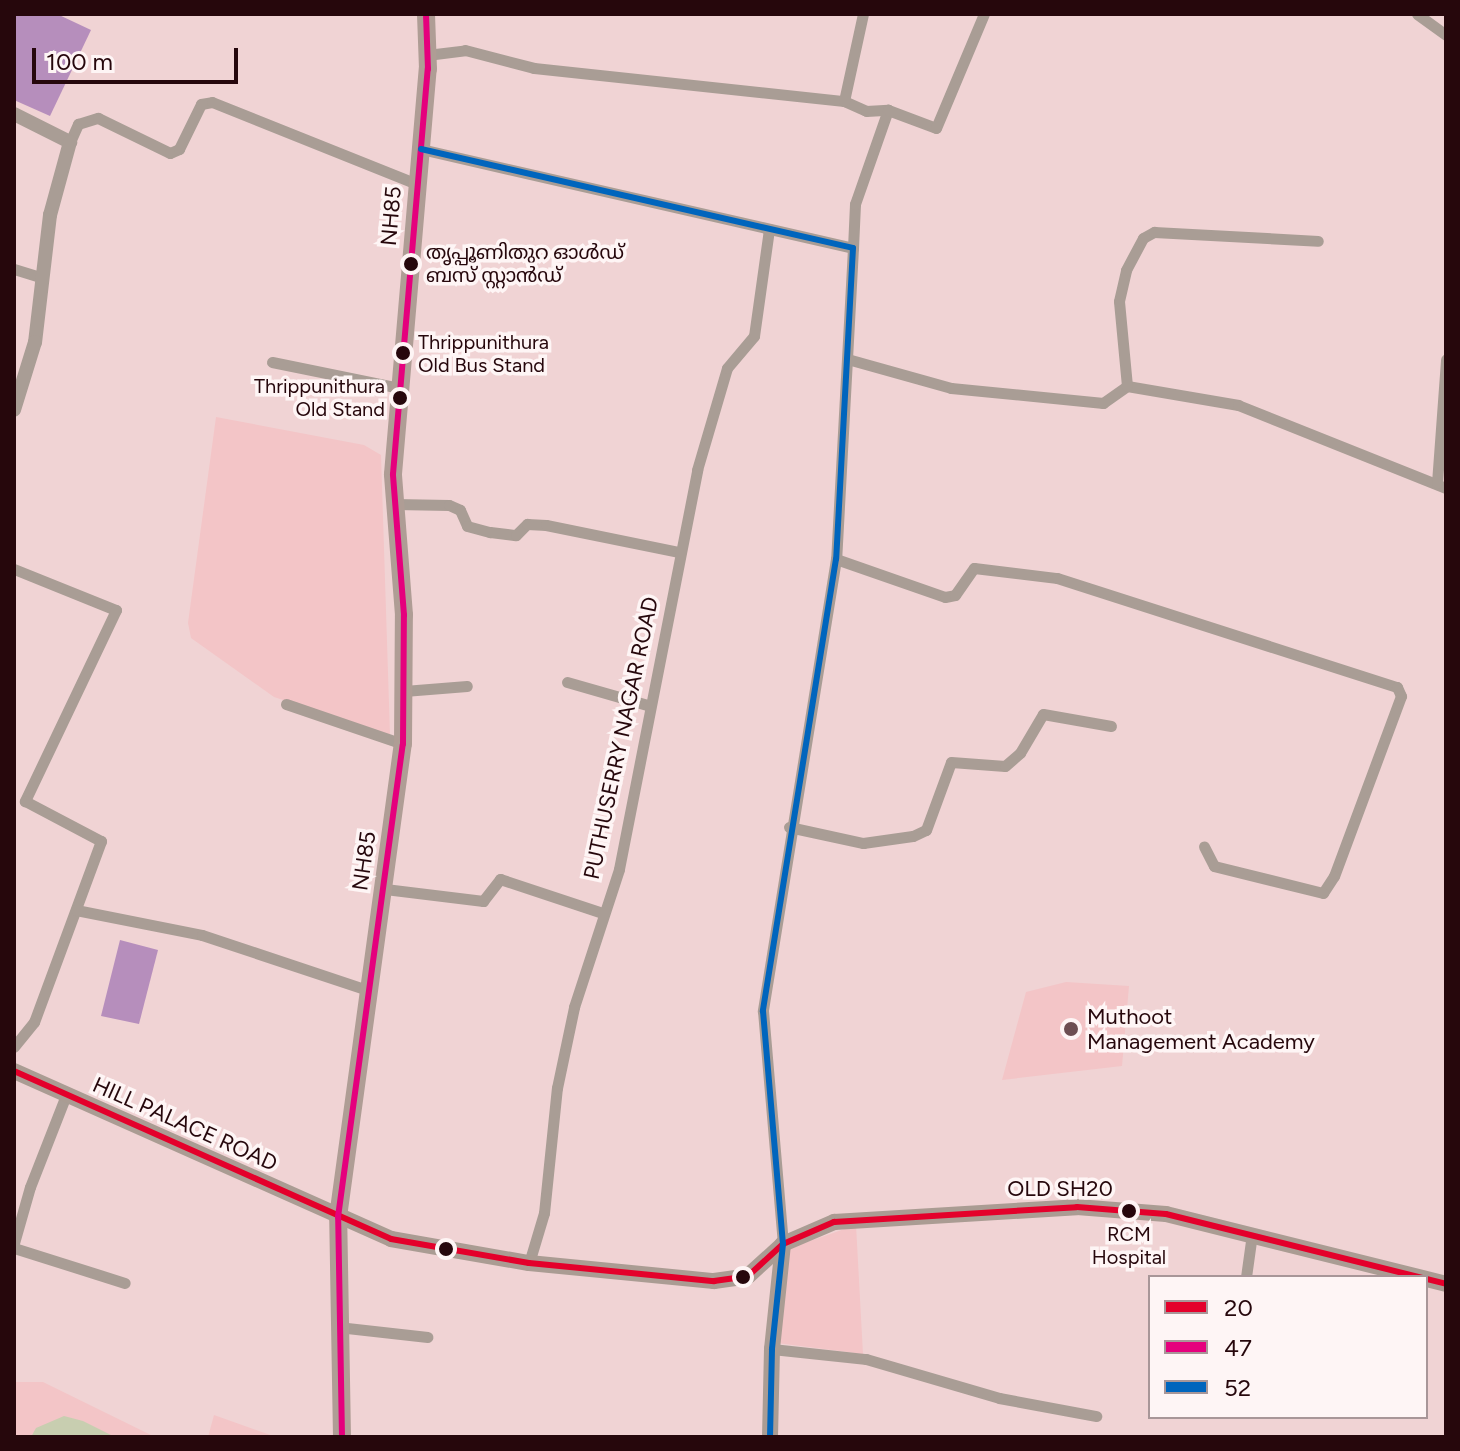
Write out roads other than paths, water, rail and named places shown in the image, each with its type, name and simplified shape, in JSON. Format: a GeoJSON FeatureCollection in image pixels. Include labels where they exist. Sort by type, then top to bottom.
{"type":"FeatureCollection","features":[{"type":"Feature","properties":{"kind":"main road","name":"NH85"},"geometry":{"type":"LineString","coordinates":[[342,1437],[338,1217],[403,744],[404,691],[395,504],[400,388],[427,55],[426,14]]}},
{"type":"Feature","properties":{"kind":"main road","name":"HILL PALACE ROAD"},"geometry":{"type":"LineString","coordinates":[[14,1071],[338,1217]]}},
{"type":"Feature","properties":{"kind":"main road","name":"OLD SH20"},"geometry":{"type":"LineString","coordinates":[[783,1244],[834,1222],[879,1216],[1077,1207],[1166,1214],[1418,1275]]}},
{"type":"Feature","properties":{"kind":"main road"},"geometry":{"type":"LineString","coordinates":[[338,1217],[391,1239],[529,1263],[714,1281],[748,1276],[783,1244]]}},
{"type":"Feature","properties":{"kind":"main road"},"geometry":{"type":"LineString","coordinates":[[770,1437],[772,1349],[783,1244]]}},
{"type":"Feature","properties":{"kind":"street"},"geometry":{"type":"LineString","coordinates":[[844,101],[863,14]]}},
{"type":"Feature","properties":{"kind":"street"},"geometry":{"type":"LineString","coordinates":[[427,55],[465,50],[534,68],[844,101],[866,111],[888,110],[936,128],[984,14]]}},
{"type":"Feature","properties":{"kind":"street"},"geometry":{"type":"LineString","coordinates":[[1417,14],[1446,35]]}},
{"type":"Feature","properties":{"kind":"street"},"geometry":{"type":"LineString","coordinates":[[14,410],[35,342],[50,215],[78,124],[98,118],[170,153],[179,149],[201,104],[212,102],[417,184]]}},
{"type":"Feature","properties":{"kind":"street"},"geometry":{"type":"LineString","coordinates":[[783,1244],[763,1011],[789,827],[836,559],[851,360],[855,204],[888,110]]}},
{"type":"Feature","properties":{"kind":"street"},"geometry":{"type":"LineString","coordinates":[[14,114],[70,142]]}},
{"type":"Feature","properties":{"kind":"street"},"geometry":{"type":"LineString","coordinates":[[421,149],[853,248]]}},
{"type":"Feature","properties":{"kind":"street","name":"PUTHUSERRY NAGAR ROAD"},"geometry":{"type":"LineString","coordinates":[[529,1263],[544,1213],[557,1088],[574,1007],[602,913],[619,869],[647,705],[679,552],[727,368],[754,336],[769,229]]}},
{"type":"Feature","properties":{"kind":"street"},"geometry":{"type":"LineString","coordinates":[[1127,386],[1119,301],[1126,270],[1143,238],[1154,232],[1318,241]]}},
{"type":"Feature","properties":{"kind":"street"},"geometry":{"type":"LineString","coordinates":[[14,269],[41,277]]}},
{"type":"Feature","properties":{"kind":"street"},"geometry":{"type":"LineString","coordinates":[[851,360],[951,388],[1103,403],[1127,386],[1238,405],[1441,486],[1446,359]]}},
{"type":"Feature","properties":{"kind":"street"},"geometry":{"type":"LineString","coordinates":[[272,362],[400,388]]}},
{"type":"Feature","properties":{"kind":"street"},"geometry":{"type":"LineString","coordinates":[[395,504],[449,505],[460,510],[467,526],[490,532],[516,535],[527,524],[546,525],[679,552]]}},
{"type":"Feature","properties":{"kind":"street"},"geometry":{"type":"LineString","coordinates":[[836,559],[945,597],[955,595],[974,568],[1057,578],[1397,687],[1401,696],[1334,876],[1323,893],[1214,866],[1204,846]]}},
{"type":"Feature","properties":{"kind":"street"},"geometry":{"type":"LineString","coordinates":[[14,569],[116,610],[19,801],[101,841],[34,1022],[14,1047]]}},
{"type":"Feature","properties":{"kind":"street"},"geometry":{"type":"LineString","coordinates":[[567,682],[647,705]]}},
{"type":"Feature","properties":{"kind":"street"},"geometry":{"type":"LineString","coordinates":[[404,691],[467,686]]}},
{"type":"Feature","properties":{"kind":"street"},"geometry":{"type":"LineString","coordinates":[[286,704],[403,744]]}},
{"type":"Feature","properties":{"kind":"street"},"geometry":{"type":"LineString","coordinates":[[789,827],[863,843],[913,836],[926,830],[951,762],[1005,766],[1020,753],[1043,714],[1111,726]]}},
{"type":"Feature","properties":{"kind":"street"},"geometry":{"type":"LineString","coordinates":[[385,889],[483,901],[500,879],[602,913]]}},
{"type":"Feature","properties":{"kind":"street"},"geometry":{"type":"LineString","coordinates":[[76,910],[202,935],[370,991]]}},
{"type":"Feature","properties":{"kind":"street"},"geometry":{"type":"LineString","coordinates":[[66,1095],[14,1246],[125,1283]]}},
{"type":"Feature","properties":{"kind":"street"},"geometry":{"type":"LineString","coordinates":[[1246,1275],[1252,1234]]}},
{"type":"Feature","properties":{"kind":"street"},"geometry":{"type":"LineString","coordinates":[[338,1327],[427,1337]]}},
{"type":"Feature","properties":{"kind":"street"},"geometry":{"type":"LineString","coordinates":[[772,1349],[866,1359],[999,1398],[1096,1416]]}},
{"type":"Feature","properties":{"kind":"place","name":"തൃപ്പൂണിതുറ ഓൾഡ് ബസ് സ്റ്റാൻഡ്"},"geometry":{"type":"Point","coordinates":[411,264]}},
{"type":"Feature","properties":{"kind":"place","name":"Thrippunithura Old Bus Stand"},"geometry":{"type":"Point","coordinates":[403,353]}},
{"type":"Feature","properties":{"kind":"place","name":"Thrippunithura Old Stand"},"geometry":{"type":"Point","coordinates":[400,398]}},
{"type":"Feature","properties":{"kind":"place","name":"Muthoot Management Academy"},"geometry":{"type":"Point","coordinates":[1071,1029]}},
{"type":"Feature","properties":{"kind":"place","name":"RCM Hospital"},"geometry":{"type":"Point","coordinates":[1129,1211]}}]}
